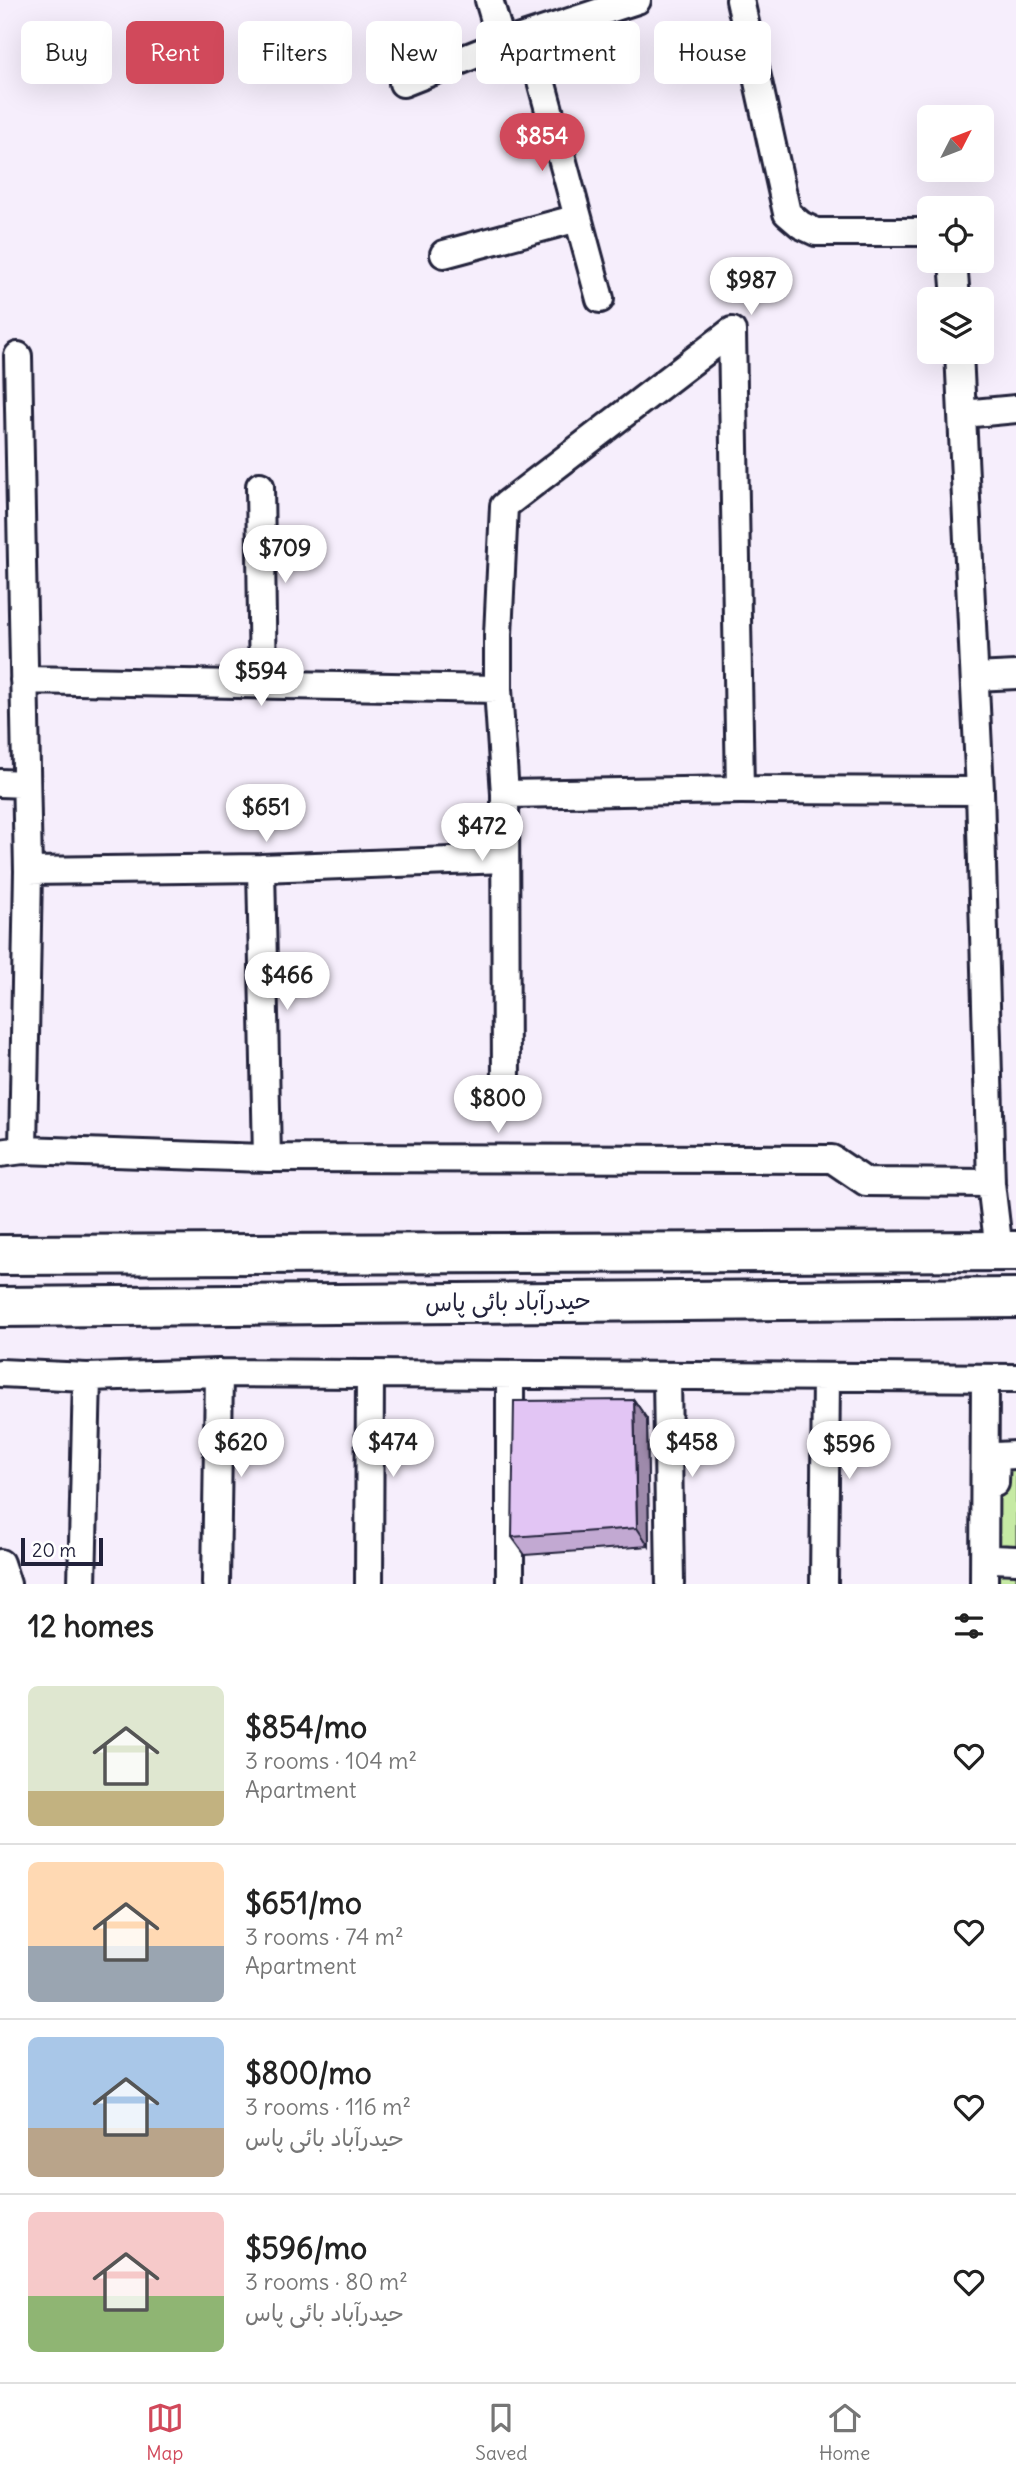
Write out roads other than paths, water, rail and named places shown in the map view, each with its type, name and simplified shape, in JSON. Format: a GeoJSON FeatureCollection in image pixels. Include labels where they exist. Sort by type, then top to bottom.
{"type":"FeatureCollection","features":[{"type":"Feature","properties":{"kind":"highway","name":"حیدرآباد بائی پاس"},"geometry":{"type":"LineString","coordinates":[[0,1255],[1007,1251]]}},
{"type":"Feature","properties":{"kind":"highway","name":"حیدرآباد بائی پاس"},"geometry":{"type":"LineString","coordinates":[[0,1307],[1016,1298]]}},
{"type":"Feature","properties":{"kind":"street"},"geometry":{"type":"LineString","coordinates":[[489,0],[495,21]]}},
{"type":"Feature","properties":{"kind":"street"},"geometry":{"type":"LineString","coordinates":[[574,21],[637,0]]}},
{"type":"Feature","properties":{"kind":"street"},"geometry":{"type":"LineString","coordinates":[[740,0],[787,213],[801,225],[816,232],[917,232]]}},
{"type":"Feature","properties":{"kind":"street"},"geometry":{"type":"LineString","coordinates":[[542,84],[600,299]]}},
{"type":"Feature","properties":{"kind":"street"},"geometry":{"type":"LineString","coordinates":[[444,254],[578,218]]}},
{"type":"Feature","properties":{"kind":"street"},"geometry":{"type":"LineString","coordinates":[[506,1091],[505,794],[498,689],[504,506],[732,331],[740,790]]}},
{"type":"Feature","properties":{"kind":"street"},"geometry":{"type":"LineString","coordinates":[[18,356],[24,680],[13,784],[28,871],[12,1151],[267,1158],[832,1159],[866,1182],[991,1183]]}},
{"type":"Feature","properties":{"kind":"street"},"geometry":{"type":"LineString","coordinates":[[961,364],[980,791],[991,1183],[1007,1251]]}},
{"type":"Feature","properties":{"kind":"street"},"geometry":{"type":"LineString","coordinates":[[963,414],[1016,409]]}},
{"type":"Feature","properties":{"kind":"street"},"geometry":{"type":"LineString","coordinates":[[260,486],[263,684]]}},
{"type":"Feature","properties":{"kind":"street"},"geometry":{"type":"LineString","coordinates":[[975,677],[1016,675]]}},
{"type":"Feature","properties":{"kind":"street"},"geometry":{"type":"LineString","coordinates":[[24,680],[498,689]]}},
{"type":"Feature","properties":{"kind":"street"},"geometry":{"type":"LineString","coordinates":[[505,794],[740,790],[980,791]]}},
{"type":"Feature","properties":{"kind":"street"},"geometry":{"type":"LineString","coordinates":[[28,871],[261,868],[505,859]]}},
{"type":"Feature","properties":{"kind":"street"},"geometry":{"type":"LineString","coordinates":[[261,868],[267,1158]]}},
{"type":"Feature","properties":{"kind":"street"},"geometry":{"type":"LineString","coordinates":[[0,1373],[87,1377],[219,1373],[1016,1378]]}},
{"type":"Feature","properties":{"kind":"street"},"geometry":{"type":"LineString","coordinates":[[216,1584],[219,1373]]}},
{"type":"Feature","properties":{"kind":"street"},"geometry":{"type":"LineString","coordinates":[[369,1584],[370,1374]]}},
{"type":"Feature","properties":{"kind":"street"},"geometry":{"type":"LineString","coordinates":[[510,1375],[510,1584]]}},
{"type":"Feature","properties":{"kind":"street"},"geometry":{"type":"LineString","coordinates":[[667,1376],[670,1584]]}},
{"type":"Feature","properties":{"kind":"street"},"geometry":{"type":"LineString","coordinates":[[82,1584],[87,1377]]}},
{"type":"Feature","properties":{"kind":"street"},"geometry":{"type":"LineString","coordinates":[[824,1584],[826,1377]]}},
{"type":"Feature","properties":{"kind":"street"},"geometry":{"type":"LineString","coordinates":[[985,1378],[996,1572]]}},
{"type":"Feature","properties":{"kind":"street"},"geometry":{"type":"LineString","coordinates":[[996,1572],[996,1456],[1016,1455]]}},
{"type":"Feature","properties":{"kind":"street"},"geometry":{"type":"LineString","coordinates":[[0,1563],[7,1584]]}}]}
